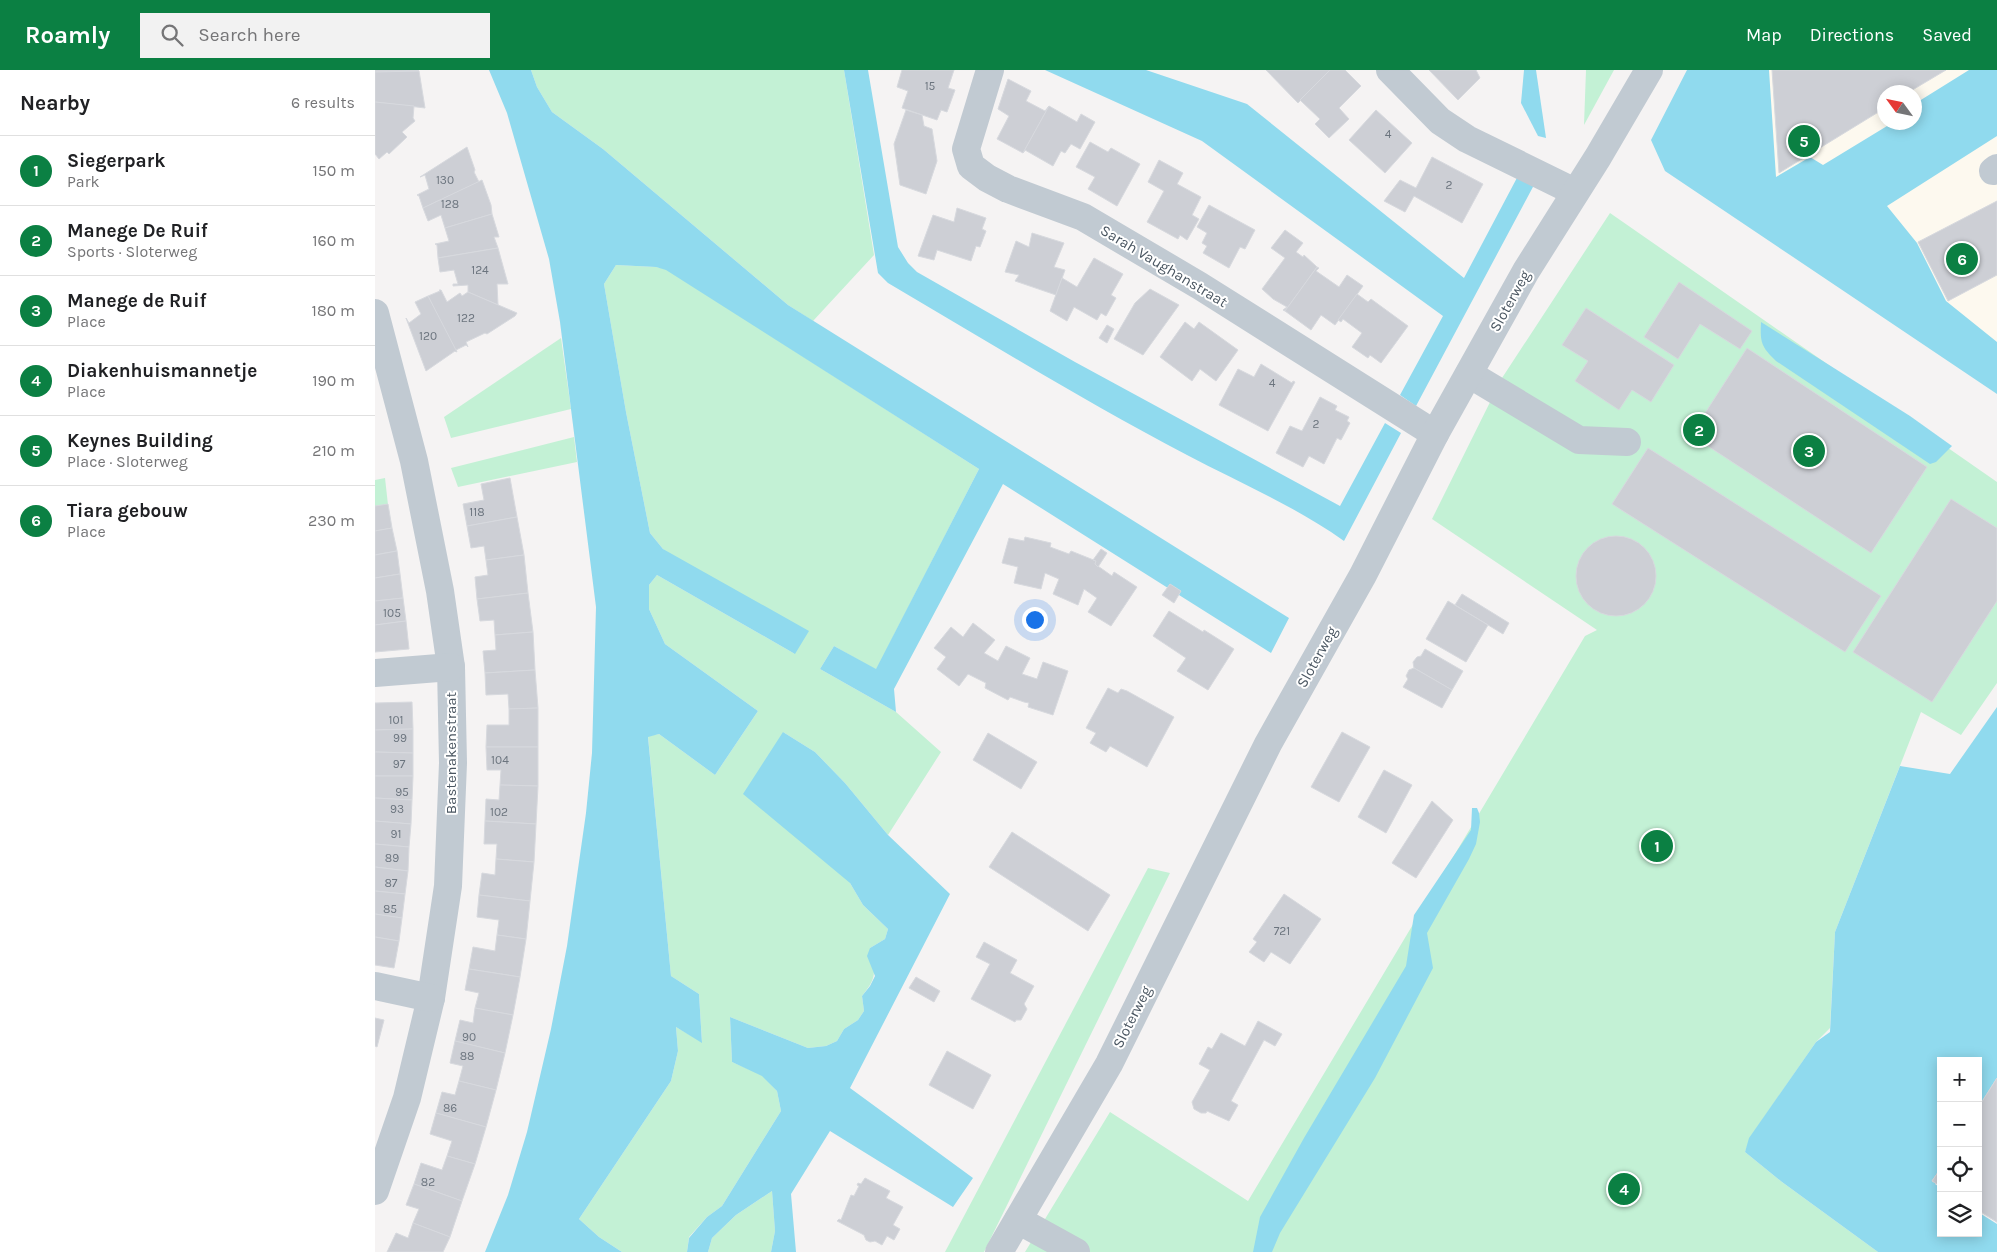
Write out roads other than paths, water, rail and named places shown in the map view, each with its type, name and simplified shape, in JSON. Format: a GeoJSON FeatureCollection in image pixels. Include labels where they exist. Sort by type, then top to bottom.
{"type":"FeatureCollection","features":[{"type":"Feature","properties":{"kind":"street"},"geometry":{"type":"LineString","coordinates":[[1390,70],[1440,121],[1467,139],[1575,192]]}},
{"type":"Feature","properties":{"kind":"street","name":"Sloterweg"},"geometry":{"type":"LineString","coordinates":[[999,1252],[1109,1064],[1268,744],[1363,575],[1435,434],[1526,271],[1649,70]]}},
{"type":"Feature","properties":{"kind":"street","name":"Sarah Vaughanstraat"},"geometry":{"type":"LineString","coordinates":[[990,71],[966,149],[971,166],[987,178],[1008,189],[1083,217],[1199,286],[1435,434]]}},
{"type":"Feature","properties":{"kind":"street","name":"Bastenakenstraat"},"geometry":{"type":"LineString","coordinates":[[375,313],[414,461],[440,591],[451,668],[453,763],[448,886],[431,998],[407,1098],[375,1191]]}},
{"type":"Feature","properties":{"kind":"street"},"geometry":{"type":"LineString","coordinates":[[1469,374],[1579,440],[1627,442]]}},
{"type":"Feature","properties":{"kind":"street"},"geometry":{"type":"LineString","coordinates":[[375,672],[451,668]]}},
{"type":"Feature","properties":{"kind":"street"},"geometry":{"type":"LineString","coordinates":[[375,986],[431,998]]}},
{"type":"Feature","properties":{"kind":"street"},"geometry":{"type":"LineString","coordinates":[[1018,1220],[1076,1252]]}},
{"type":"Feature","properties":{"kind":"water"},"geometry":{"type":"Polygon","coordinates":[[[489,70],[531,70],[537,87],[552,112],[603,149],[788,305],[1289,618],[1271,653],[1003,484],[894,689],[896,712],[820,669],[834,646],[876,669],[979,469],[666,270],[656,267],[616,265],[604,284],[626,412],[650,533],[663,549],[809,631],[795,654],[657,575],[649,585],[649,609],[665,644],[758,711],[715,775],[659,734],[648,737],[671,976],[699,994],[702,1043],[676,1027],[678,1051],[671,1081],[579,1219],[599,1237],[622,1252],[485,1252],[508,1195],[527,1132],[551,1029],[567,946],[586,813],[592,753],[596,607],[560,322],[549,259],[507,113],[489,70]]]}},
{"type":"Feature","properties":{"kind":"water"},"geometry":{"type":"Polygon","coordinates":[[[844,70],[868,70],[898,247],[908,263],[917,272],[1075,362],[1340,506],[1385,423],[1401,433],[1344,541],[1287,506],[1111,414],[888,283],[878,273],[844,70]]]}},
{"type":"Feature","properties":{"kind":"water"},"geometry":{"type":"Polygon","coordinates":[[[1045,70],[1146,70],[1247,104],[1464,278],[1519,174],[1534,185],[1416,406],[1400,395],[1443,316],[1202,141],[1045,70]]]}},
{"type":"Feature","properties":{"kind":"water"},"geometry":{"type":"Polygon","coordinates":[[[1524,70],[1536,70],[1546,138],[1538,136],[1521,103],[1524,70]]]}},
{"type":"Feature","properties":{"kind":"water"},"geometry":{"type":"Polygon","coordinates":[[[1687,70],[1769,70],[1776,177],[1810,157],[1823,165],[1880,130],[1922,130],[1922,99],[1969,70],[1997,70],[1997,136],[1887,206],[1917,243],[1946,301],[1997,342],[1997,394],[1665,171],[1651,140],[1687,70]]]}},
{"type":"Feature","properties":{"kind":"water"},"geometry":{"type":"Polygon","coordinates":[[[1761,322],[1910,416],[1952,446],[1936,462],[1930,464],[1776,361],[1764,348],[1761,322]]]}},
{"type":"Feature","properties":{"kind":"water"},"geometry":{"type":"Polygon","coordinates":[[[1997,707],[1997,1082],[1982,1106],[1982,1057],[1937,1057],[1937,1180],[1935,1184],[1937,1185],[1937,1237],[1982,1237],[1982,1215],[1997,1224],[1997,1252],[1878,1252],[1782,1182],[1745,1152],[1749,1138],[1816,1042],[1830,1032],[1835,932],[1900,766],[1950,774],[1997,707]]]}},
{"type":"Feature","properties":{"kind":"water"},"geometry":{"type":"Polygon","coordinates":[[[783,732],[815,752],[845,783],[888,835],[950,894],[850,1088],[973,1178],[953,1207],[830,1131],[791,1194],[796,1252],[771,1252],[775,1231],[772,1191],[736,1215],[712,1238],[708,1252],[687,1252],[689,1238],[707,1217],[722,1206],[781,1111],[777,1091],[762,1076],[732,1062],[730,1017],[808,1048],[826,1046],[837,1041],[844,1029],[858,1020],[864,1011],[862,996],[875,976],[867,956],[870,948],[885,939],[888,929],[863,905],[850,883],[743,794],[783,732]]]}},
{"type":"Feature","properties":{"kind":"water"},"geometry":{"type":"Polygon","coordinates":[[[1472,808],[1477,808],[1480,822],[1476,844],[1427,933],[1433,968],[1375,1078],[1280,1233],[1272,1252],[1253,1252],[1260,1217],[1304,1138],[1406,966],[1414,915],[1471,830],[1472,808]]]}},
{"type":"Feature","properties":{"kind":"place","name":"Keynes Building"},"geometry":{"type":"Point","coordinates":[1804,141]}},
{"type":"Feature","properties":{"kind":"place","name":"Tiara gebouw"},"geometry":{"type":"Point","coordinates":[1962,259]}},
{"type":"Feature","properties":{"kind":"place","name":"Manege De Ruif"},"geometry":{"type":"Point","coordinates":[1699,430]}},
{"type":"Feature","properties":{"kind":"place","name":"Manege de Ruif"},"geometry":{"type":"Point","coordinates":[1809,451]}},
{"type":"Feature","properties":{"kind":"place","name":"Siegerpark"},"geometry":{"type":"Point","coordinates":[1657,846]}},
{"type":"Feature","properties":{"kind":"place","name":"Diakenhuismannetje"},"geometry":{"type":"Point","coordinates":[1624,1189]}}]}
